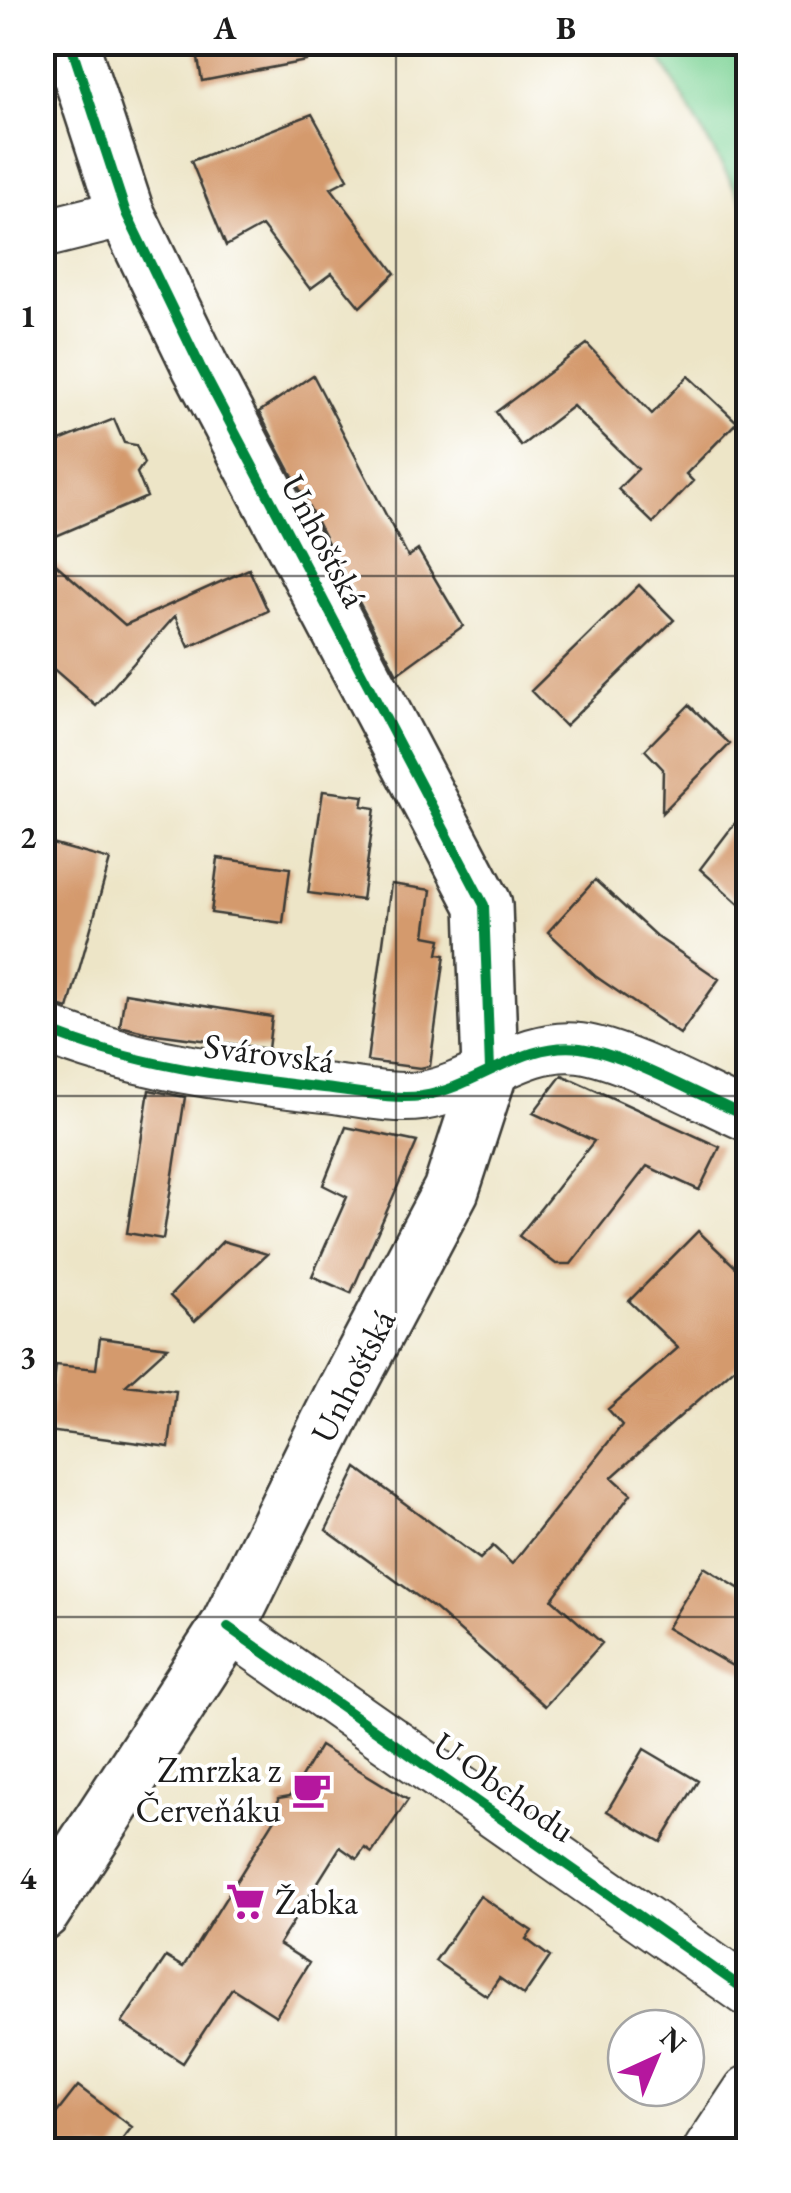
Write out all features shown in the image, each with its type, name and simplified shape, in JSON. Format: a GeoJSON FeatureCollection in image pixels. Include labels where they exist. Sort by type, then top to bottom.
{"type":"FeatureCollection","features":[{"type":"Feature","properties":{"kind":"main road","name":"Unhošťská"},"geometry":{"type":"LineString","coordinates":[[42,1912],[228,1627],[342,1396],[451,1190],[490,1070],[484,905],[200,366],[126,212],[70,42]]}},
{"type":"Feature","properties":{"kind":"street"},"geometry":{"type":"LineString","coordinates":[[42,234],[126,212]]}},
{"type":"Feature","properties":{"kind":"street","name":"Svárovská"},"geometry":{"type":"LineString","coordinates":[[42,1028],[128,1057],[188,1070],[397,1096],[423,1096],[444,1090],[540,1051],[579,1048],[627,1063],[748,1117]]}},
{"type":"Feature","properties":{"kind":"street","name":"U Obchodu"},"geometry":{"type":"LineString","coordinates":[[228,1627],[748,1992]]}},
{"type":"Feature","properties":{"kind":"street"},"geometry":{"type":"LineString","coordinates":[[708,2150],[748,2090]]}},
{"type":"Feature","properties":{"kind":"green space"},"geometry":{"type":"Polygon","coordinates":[[[652,43],[748,43],[748,211],[652,43]]]}},
{"type":"Feature","properties":{"kind":"building"},"geometry":{"type":"Polygon","coordinates":[[[195,42],[304,42],[306,61],[202,81],[195,42]]]}},
{"type":"Feature","properties":{"kind":"building"},"geometry":{"type":"Polygon","coordinates":[[[312,114],[348,179],[331,188],[395,273],[360,307],[332,273],[310,289],[262,226],[226,246],[191,161],[312,114]]]}},
{"type":"Feature","properties":{"kind":"building"},"geometry":{"type":"Polygon","coordinates":[[[587,344],[652,414],[688,376],[737,422],[686,474],[693,481],[653,523],[618,489],[638,469],[573,406],[521,446],[496,412],[587,344]]]}},
{"type":"Feature","properties":{"kind":"building"},"geometry":{"type":"Polygon","coordinates":[[[313,375],[408,557],[418,550],[463,626],[397,674],[259,412],[313,375]]]}},
{"type":"Feature","properties":{"kind":"building"},"geometry":{"type":"Polygon","coordinates":[[[114,419],[124,443],[136,445],[144,463],[137,473],[147,497],[42,542],[42,448],[114,419]]]}},
{"type":"Feature","properties":{"kind":"building"},"geometry":{"type":"Polygon","coordinates":[[[42,552],[125,625],[249,569],[268,611],[189,647],[175,616],[96,706],[42,659],[42,552]]]}},
{"type":"Feature","properties":{"kind":"building"},"geometry":{"type":"Polygon","coordinates":[[[639,585],[674,620],[565,726],[531,691],[639,585]]]}},
{"type":"Feature","properties":{"kind":"building"},"geometry":{"type":"Polygon","coordinates":[[[689,705],[730,744],[662,813],[663,769],[645,750],[689,705]]]}},
{"type":"Feature","properties":{"kind":"building"},"geometry":{"type":"Polygon","coordinates":[[[323,791],[364,796],[362,806],[375,808],[362,900],[308,893],[323,791]]]}},
{"type":"Feature","properties":{"kind":"building"},"geometry":{"type":"Polygon","coordinates":[[[748,806],[748,912],[700,869],[748,806]]]}},
{"type":"Feature","properties":{"kind":"building"},"geometry":{"type":"Polygon","coordinates":[[[52,844],[110,860],[68,1009],[42,1001],[42,875],[52,844]]]}},
{"type":"Feature","properties":{"kind":"building"},"geometry":{"type":"Polygon","coordinates":[[[218,858],[290,868],[283,923],[211,913],[218,858]]]}},
{"type":"Feature","properties":{"kind":"building"},"geometry":{"type":"Polygon","coordinates":[[[595,880],[656,936],[719,979],[680,1034],[595,976],[548,932],[595,880]]]}},
{"type":"Feature","properties":{"kind":"building"},"geometry":{"type":"Polygon","coordinates":[[[391,884],[431,890],[425,936],[441,939],[438,954],[445,955],[430,1066],[420,1068],[367,1061],[391,884]]]}},
{"type":"Feature","properties":{"kind":"building"},"geometry":{"type":"Polygon","coordinates":[[[125,993],[272,1017],[268,1049],[120,1026],[125,993]]]}},
{"type":"Feature","properties":{"kind":"building"},"geometry":{"type":"Polygon","coordinates":[[[562,1075],[720,1147],[699,1190],[647,1166],[571,1264],[556,1264],[519,1236],[594,1141],[533,1113],[562,1075]]]}},
{"type":"Feature","properties":{"kind":"building"},"geometry":{"type":"Polygon","coordinates":[[[149,1090],[185,1097],[163,1239],[127,1233],[149,1090]]]}},
{"type":"Feature","properties":{"kind":"building"},"geometry":{"type":"Polygon","coordinates":[[[346,1127],[417,1142],[351,1293],[312,1276],[347,1197],[323,1185],[346,1127]]]}},
{"type":"Feature","properties":{"kind":"building"},"geometry":{"type":"Polygon","coordinates":[[[698,1231],[748,1279],[748,1356],[612,1477],[631,1494],[552,1599],[602,1643],[545,1706],[435,1609],[326,1530],[357,1468],[480,1559],[493,1546],[512,1564],[622,1425],[608,1409],[678,1348],[629,1301],[698,1231]]]}},
{"type":"Feature","properties":{"kind":"building"},"geometry":{"type":"Polygon","coordinates":[[[223,1241],[267,1254],[195,1321],[170,1296],[223,1241]]]}},
{"type":"Feature","properties":{"kind":"building"},"geometry":{"type":"Polygon","coordinates":[[[100,1338],[168,1347],[126,1385],[176,1391],[169,1447],[48,1431],[56,1365],[96,1369],[100,1338]]]}},
{"type":"Feature","properties":{"kind":"building"},"geometry":{"type":"Polygon","coordinates":[[[704,1567],[748,1594],[748,1675],[667,1628],[704,1567]]]}},
{"type":"Feature","properties":{"kind":"building"},"geometry":{"type":"Polygon","coordinates":[[[320,1746],[408,1800],[372,1853],[365,1848],[357,1859],[340,1847],[279,1944],[309,1963],[276,2016],[232,1988],[183,2063],[122,2023],[166,1957],[183,1967],[278,1814],[278,1798],[290,1796],[320,1746]]]}},
{"type":"Feature","properties":{"kind":"building"},"geometry":{"type":"Polygon","coordinates":[[[644,1749],[698,1781],[661,1842],[607,1811],[644,1749]]]}},
{"type":"Feature","properties":{"kind":"building"},"geometry":{"type":"Polygon","coordinates":[[[480,1896],[532,1931],[526,1939],[550,1957],[524,1995],[499,1978],[487,1996],[435,1961],[480,1896]]]}},
{"type":"Feature","properties":{"kind":"building"},"geometry":{"type":"Polygon","coordinates":[[[78,2086],[132,2127],[114,2150],[42,2150],[42,2132],[78,2086]]]}},
{"type":"Feature","properties":{"kind":"cycle path"},"geometry":{"type":"LineString","coordinates":[[70,42],[126,213],[200,366],[484,905],[490,1070]]}},
{"type":"Feature","properties":{"kind":"cycle path"},"geometry":{"type":"LineString","coordinates":[[42,1028],[111,1052],[181,1068],[398,1097],[442,1091],[539,1051],[580,1048],[642,1067],[748,1117]]}},
{"type":"Feature","properties":{"kind":"cycle path"},"geometry":{"type":"LineString","coordinates":[[228,1627],[748,1992]]}},
{"type":"Feature","properties":{"kind":"place","name":"Zmrzka z Červeňáku"},"geometry":{"type":"Point","coordinates":[311,1790]}},
{"type":"Feature","properties":{"kind":"place","name":"Žabka"},"geometry":{"type":"Point","coordinates":[245,1902]}}]}
